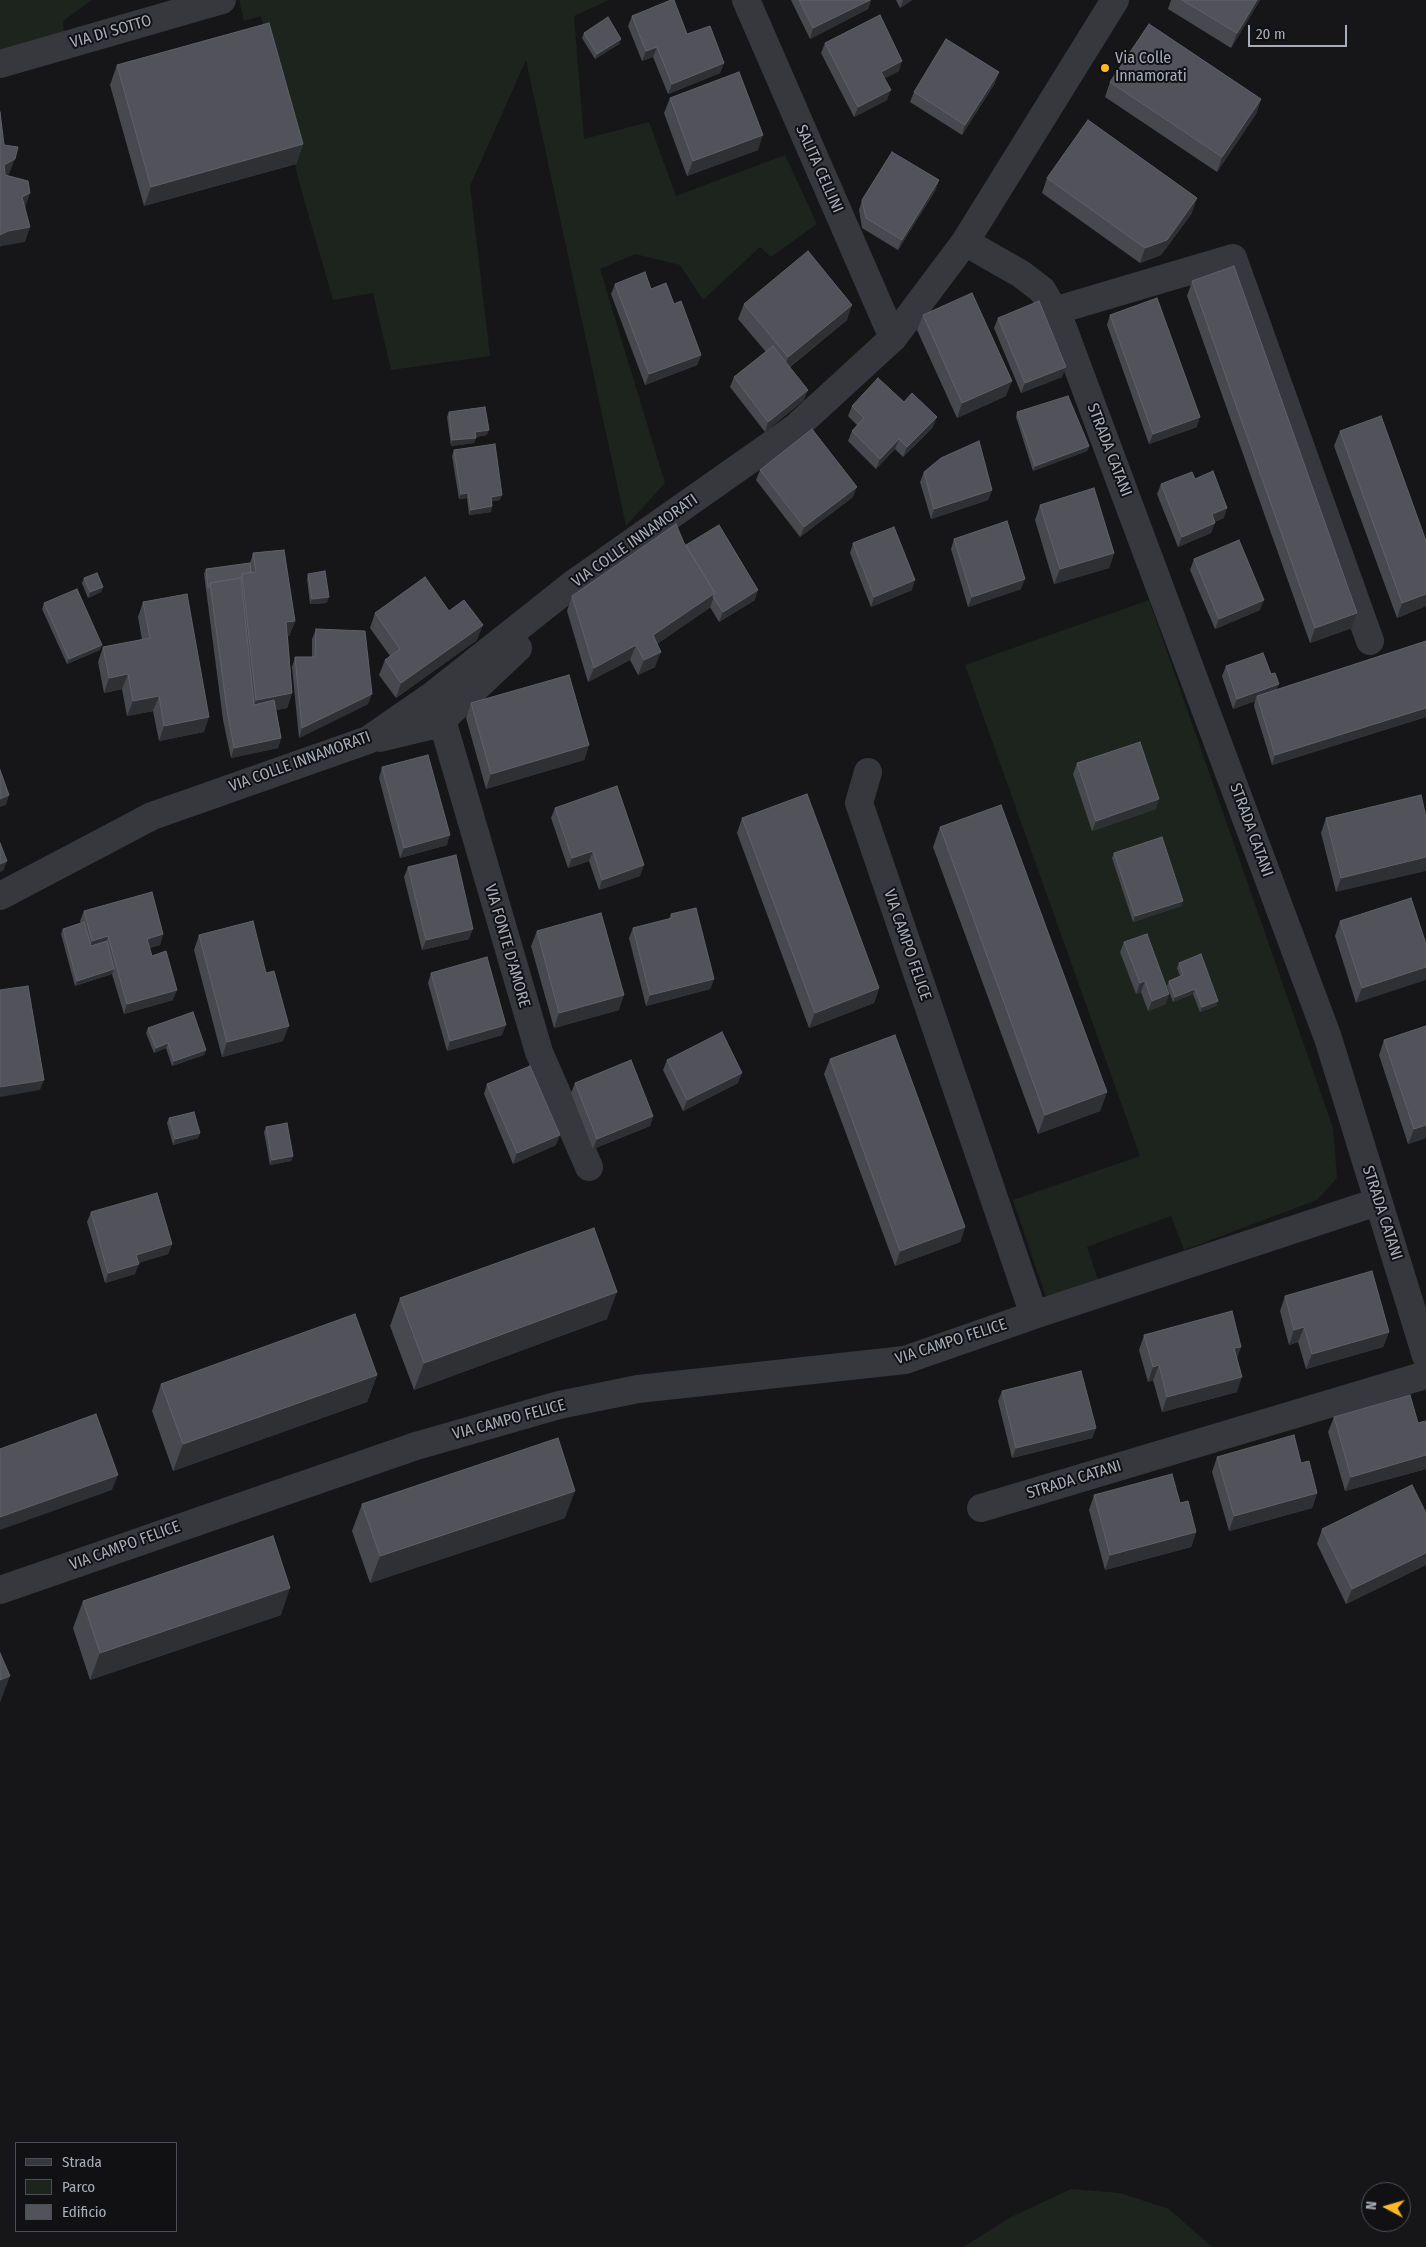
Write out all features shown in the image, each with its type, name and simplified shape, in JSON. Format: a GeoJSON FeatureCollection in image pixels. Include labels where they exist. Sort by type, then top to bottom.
{"type":"FeatureCollection","features":[{"type":"Feature","properties":{"kind":"street","name":"VIA DI SOTTO"},"geometry":{"type":"LineString","coordinates":[[0,64],[222,0]]}},
{"type":"Feature","properties":{"kind":"street","name":"SALITA CELLINI"},"geometry":{"type":"LineString","coordinates":[[746,0],[893,338]]}},
{"type":"Feature","properties":{"kind":"street","name":"VIA COLLE INNAMORATI"},"geometry":{"type":"LineString","coordinates":[[0,896],[152,816],[368,740],[433,695],[573,584],[795,428],[893,338],[965,242],[1115,0]]}},
{"type":"Feature","properties":{"kind":"street","name":"STRADA CATANI"},"geometry":{"type":"LineString","coordinates":[[965,242],[1021,274],[1042,290],[1060,320],[1328,1038],[1377,1202],[1420,1311],[1426,1356]]}},
{"type":"Feature","properties":{"kind":"street"},"geometry":{"type":"LineString","coordinates":[[1054,311],[1233,258],[1370,640]]}},
{"type":"Feature","properties":{"kind":"street"},"geometry":{"type":"LineString","coordinates":[[368,740],[430,726],[442,720],[523,644],[521,627]]}},
{"type":"Feature","properties":{"kind":"street","name":"VIA FONTE D'AMORE"},"geometry":{"type":"LineString","coordinates":[[442,720],[539,1052],[589,1167]]}},
{"type":"Feature","properties":{"kind":"street","name":"VIA CAMPO FELICE"},"geometry":{"type":"LineString","coordinates":[[868,772],[859,803],[1034,1315]]}},
{"type":"Feature","properties":{"kind":"street","name":"VIA CAMPO FELICE"},"geometry":{"type":"LineString","coordinates":[[0,1590],[416,1446],[559,1405],[638,1389],[905,1360],[1034,1315],[1377,1202]]}},
{"type":"Feature","properties":{"kind":"street","name":"STRADA CATANI"},"geometry":{"type":"LineString","coordinates":[[981,1508],[1426,1375]]}},
{"type":"Feature","properties":{"kind":"green space"},"geometry":{"type":"Polygon","coordinates":[[[0,0],[92,0],[63,21],[64,33],[0,51],[0,0]]]}},
{"type":"Feature","properties":{"kind":"green space"},"geometry":{"type":"Polygon","coordinates":[[[239,0],[609,0],[574,16],[584,139],[649,122],[676,196],[785,155],[817,224],[771,257],[760,247],[703,300],[680,265],[635,254],[600,269],[665,483],[626,526],[526,60],[470,186],[490,356],[391,370],[373,293],[333,300],[299,182],[261,16],[244,21],[239,0]]]}},
{"type":"Feature","properties":{"kind":"green space"},"geometry":{"type":"Polygon","coordinates":[[[1149,600],[1333,1128],[1337,1178],[1317,1200],[1184,1250],[1171,1216],[1087,1247],[1098,1280],[1046,1297],[1013,1200],[1140,1156],[965,665],[1149,600]]]}},
{"type":"Feature","properties":{"kind":"green space"},"geometry":{"type":"Polygon","coordinates":[[[1071,2189],[1120,2193],[1169,2209],[1212,2247],[963,2247],[1011,2217],[1071,2189]]]}},
{"type":"Feature","properties":{"kind":"building"},"geometry":{"type":"Polygon","coordinates":[[[674,0],[687,34],[710,26],[724,63],[672,84],[657,47],[646,51],[632,16],[674,0]]]}},
{"type":"Feature","properties":{"kind":"building"},"geometry":{"type":"Polygon","coordinates":[[[799,0],[870,0],[813,28],[799,0]]]}},
{"type":"Feature","properties":{"kind":"building"},"geometry":{"type":"Polygon","coordinates":[[[1182,0],[1257,0],[1237,33],[1182,0]]]}},
{"type":"Feature","properties":{"kind":"building"},"geometry":{"type":"Polygon","coordinates":[[[880,15],[902,61],[881,72],[891,90],[858,107],[825,43],[880,15]]]}},
{"type":"Feature","properties":{"kind":"building"},"geometry":{"type":"Polygon","coordinates":[[[608,17],[621,39],[597,54],[584,33],[608,17]]]}},
{"type":"Feature","properties":{"kind":"building"},"geometry":{"type":"Polygon","coordinates":[[[269,23],[303,144],[151,187],[117,65],[269,23]]]}},
{"type":"Feature","properties":{"kind":"building"},"geometry":{"type":"Polygon","coordinates":[[[1149,24],[1261,99],[1222,157],[1110,82],[1149,24]]]}},
{"type":"Feature","properties":{"kind":"building"},"geometry":{"type":"Polygon","coordinates":[[[946,39],[999,72],[965,125],[914,92],[946,39]]]}},
{"type":"Feature","properties":{"kind":"building"},"geometry":{"type":"Polygon","coordinates":[[[739,72],[763,135],[693,161],[670,98],[739,72]]]}},
{"type":"Feature","properties":{"kind":"building"},"geometry":{"type":"Polygon","coordinates":[[[0,112],[4,145],[18,147],[15,159],[4,165],[5,175],[28,181],[30,193],[22,197],[30,227],[8,231],[0,235],[0,112]]]}},
{"type":"Feature","properties":{"kind":"building"},"geometry":{"type":"Polygon","coordinates":[[[1088,120],[1197,198],[1167,240],[1145,248],[1047,178],[1088,120]]]}},
{"type":"Feature","properties":{"kind":"building"},"geometry":{"type":"Polygon","coordinates":[[[892,152],[939,180],[902,240],[866,218],[862,200],[892,152]]]}},
{"type":"Feature","properties":{"kind":"building"},"geometry":{"type":"Polygon","coordinates":[[[808,251],[852,305],[788,357],[744,304],[808,251]]]}},
{"type":"Feature","properties":{"kind":"building"},"geometry":{"type":"Polygon","coordinates":[[[1234,266],[1357,613],[1315,628],[1192,281],[1234,266]]]}},
{"type":"Feature","properties":{"kind":"building"},"geometry":{"type":"Polygon","coordinates":[[[645,272],[651,289],[666,283],[674,304],[681,301],[701,355],[649,374],[615,284],[645,272]]]}},
{"type":"Feature","properties":{"kind":"building"},"geometry":{"type":"Polygon","coordinates":[[[972,293],[1012,381],[962,403],[923,315],[972,293]]]}},
{"type":"Feature","properties":{"kind":"building"},"geometry":{"type":"Polygon","coordinates":[[[1157,298],[1200,417],[1153,434],[1110,315],[1157,298]]]}},
{"type":"Feature","properties":{"kind":"building"},"geometry":{"type":"Polygon","coordinates":[[[1039,301],[1066,367],[1025,383],[998,318],[1039,301]]]}},
{"type":"Feature","properties":{"kind":"building"},"geometry":{"type":"Polygon","coordinates":[[[773,346],[808,390],[768,422],[734,377],[773,346]]]}},
{"type":"Feature","properties":{"kind":"building"},"geometry":{"type":"Polygon","coordinates":[[[878,378],[904,402],[912,393],[937,417],[907,447],[899,439],[880,459],[852,431],[864,418],[852,406],[878,378]]]}},
{"type":"Feature","properties":{"kind":"building"},"geometry":{"type":"Polygon","coordinates":[[[1068,396],[1089,446],[1035,466],[1017,412],[1068,396]]]}},
{"type":"Feature","properties":{"kind":"building"},"geometry":{"type":"Polygon","coordinates":[[[485,407],[489,430],[475,432],[476,438],[452,440],[449,412],[485,407]]]}},
{"type":"Feature","properties":{"kind":"building"},"geometry":{"type":"Polygon","coordinates":[[[1381,416],[1426,541],[1426,594],[1402,603],[1340,431],[1381,416]]]}},
{"type":"Feature","properties":{"kind":"building"},"geometry":{"type":"Polygon","coordinates":[[[812,429],[857,487],[804,527],[760,470],[812,429]]]}},
{"type":"Feature","properties":{"kind":"building"},"geometry":{"type":"Polygon","coordinates":[[[979,441],[992,490],[934,509],[924,472],[941,458],[979,441]]]}},
{"type":"Feature","properties":{"kind":"building"},"geometry":{"type":"Polygon","coordinates":[[[495,444],[502,495],[491,497],[492,506],[471,510],[468,493],[461,494],[454,450],[495,444]]]}},
{"type":"Feature","properties":{"kind":"building"},"geometry":{"type":"Polygon","coordinates":[[[1213,471],[1227,508],[1212,514],[1215,523],[1182,537],[1161,484],[1192,472],[1195,479],[1213,471]]]}},
{"type":"Feature","properties":{"kind":"building"},"geometry":{"type":"Polygon","coordinates":[[[1094,488],[1114,553],[1060,569],[1040,505],[1094,488]]]}},
{"type":"Feature","properties":{"kind":"building"},"geometry":{"type":"Polygon","coordinates":[[[1007,521],[1025,579],[972,597],[954,539],[1007,521]]]}},
{"type":"Feature","properties":{"kind":"building"},"geometry":{"type":"Polygon","coordinates":[[[676,524],[684,543],[715,593],[653,635],[661,652],[644,660],[636,645],[594,668],[572,596],[676,524]]]}},
{"type":"Feature","properties":{"kind":"building"},"geometry":{"type":"Polygon","coordinates":[[[719,525],[758,590],[723,612],[713,597],[715,593],[686,545],[719,525]]]}},
{"type":"Feature","properties":{"kind":"building"},"geometry":{"type":"Polygon","coordinates":[[[894,527],[915,580],[874,597],[853,543],[894,527]]]}},
{"type":"Feature","properties":{"kind":"building"},"geometry":{"type":"Polygon","coordinates":[[[1239,540],[1264,600],[1219,619],[1194,559],[1239,540]]]}},
{"type":"Feature","properties":{"kind":"building"},"geometry":{"type":"Polygon","coordinates":[[[284,550],[295,621],[286,622],[292,693],[256,700],[242,574],[256,572],[253,553],[284,550]]]}},
{"type":"Feature","properties":{"kind":"building"},"geometry":{"type":"Polygon","coordinates":[[[250,563],[251,572],[242,574],[241,578],[210,583],[208,588],[206,569],[250,563]]]}},
{"type":"Feature","properties":{"kind":"building"},"geometry":{"type":"Polygon","coordinates":[[[325,571],[329,597],[312,599],[308,574],[325,571]]]}},
{"type":"Feature","properties":{"kind":"building"},"geometry":{"type":"Polygon","coordinates":[[[97,573],[103,587],[90,592],[84,578],[97,573]]]}},
{"type":"Feature","properties":{"kind":"building"},"geometry":{"type":"Polygon","coordinates":[[[425,577],[449,611],[464,600],[483,625],[401,683],[385,660],[400,649],[375,613],[425,577]]]}},
{"type":"Feature","properties":{"kind":"building"},"geometry":{"type":"Polygon","coordinates":[[[241,578],[254,705],[274,700],[281,738],[234,748],[210,583],[241,578]]]}},
{"type":"Feature","properties":{"kind":"building"},"geometry":{"type":"Polygon","coordinates":[[[77,589],[102,645],[69,659],[44,603],[77,589]]]}},
{"type":"Feature","properties":{"kind":"building"},"geometry":{"type":"Polygon","coordinates":[[[187,594],[209,717],[164,726],[159,696],[133,701],[128,674],[109,678],[103,647],[150,638],[143,602],[187,594]]]}},
{"type":"Feature","properties":{"kind":"building"},"geometry":{"type":"Polygon","coordinates":[[[316,629],[365,631],[372,694],[302,728],[295,657],[315,657],[316,629]]]}},
{"type":"Feature","properties":{"kind":"building"},"geometry":{"type":"Polygon","coordinates":[[[1426,641],[1426,708],[1275,755],[1257,696],[1426,641]]]}},
{"type":"Feature","properties":{"kind":"building"},"geometry":{"type":"Polygon","coordinates":[[[1263,653],[1271,674],[1275,673],[1279,684],[1237,699],[1226,666],[1263,653]]]}},
{"type":"Feature","properties":{"kind":"building"},"geometry":{"type":"Polygon","coordinates":[[[569,675],[589,745],[491,774],[471,703],[569,675]]]}},
{"type":"Feature","properties":{"kind":"building"},"geometry":{"type":"Polygon","coordinates":[[[1140,742],[1159,799],[1096,821],[1077,763],[1140,742]]]}},
{"type":"Feature","properties":{"kind":"building"},"geometry":{"type":"Polygon","coordinates":[[[428,755],[450,835],[404,848],[382,767],[428,755]]]}},
{"type":"Feature","properties":{"kind":"building"},"geometry":{"type":"Polygon","coordinates":[[[0,770],[9,795],[0,799],[0,770]]]}},
{"type":"Feature","properties":{"kind":"building"},"geometry":{"type":"Polygon","coordinates":[[[617,786],[644,865],[602,880],[593,851],[572,858],[555,808],[617,786]]]}},
{"type":"Feature","properties":{"kind":"building"},"geometry":{"type":"Polygon","coordinates":[[[807,794],[879,988],[815,1013],[742,818],[807,794]]]}},
{"type":"Feature","properties":{"kind":"building"},"geometry":{"type":"Polygon","coordinates":[[[1421,795],[1426,817],[1426,857],[1341,878],[1326,818],[1421,795]]]}},
{"type":"Feature","properties":{"kind":"building"},"geometry":{"type":"Polygon","coordinates":[[[1001,805],[1107,1092],[1045,1115],[940,827],[1001,805]]]}},
{"type":"Feature","properties":{"kind":"building"},"geometry":{"type":"Polygon","coordinates":[[[1162,837],[1183,901],[1135,916],[1114,853],[1162,837]]]}},
{"type":"Feature","properties":{"kind":"building"},"geometry":{"type":"Polygon","coordinates":[[[0,843],[7,861],[0,864],[0,843]]]}},
{"type":"Feature","properties":{"kind":"building"},"geometry":{"type":"Polygon","coordinates":[[[456,855],[473,929],[426,940],[408,867],[456,855]]]}},
{"type":"Feature","properties":{"kind":"building"},"geometry":{"type":"Polygon","coordinates":[[[152,892],[163,934],[147,939],[152,956],[166,951],[177,990],[127,1004],[108,936],[92,941],[84,911],[152,892]]]}},
{"type":"Feature","properties":{"kind":"building"},"geometry":{"type":"Polygon","coordinates":[[[1411,898],[1426,944],[1426,967],[1362,988],[1340,921],[1411,898]]]}},
{"type":"Feature","properties":{"kind":"building"},"geometry":{"type":"Polygon","coordinates":[[[696,908],[714,979],[650,995],[633,928],[672,918],[671,914],[696,908]]]}},
{"type":"Feature","properties":{"kind":"building"},"geometry":{"type":"Polygon","coordinates":[[[601,913],[624,995],[559,1013],[537,931],[601,913]]]}},
{"type":"Feature","properties":{"kind":"building"},"geometry":{"type":"Polygon","coordinates":[[[253,921],[266,973],[274,971],[289,1026],[227,1042],[199,935],[253,921]]]}},
{"type":"Feature","properties":{"kind":"building"},"geometry":{"type":"Polygon","coordinates":[[[84,922],[91,946],[107,941],[114,969],[77,981],[63,929],[84,922]]]}},
{"type":"Feature","properties":{"kind":"building"},"geometry":{"type":"Polygon","coordinates":[[[1147,934],[1169,994],[1152,1001],[1145,981],[1140,983],[1124,942],[1147,934]]]}},
{"type":"Feature","properties":{"kind":"building"},"geometry":{"type":"Polygon","coordinates":[[[1201,954],[1218,1001],[1202,1007],[1195,989],[1175,997],[1169,981],[1183,975],[1179,963],[1201,954]]]}},
{"type":"Feature","properties":{"kind":"building"},"geometry":{"type":"Polygon","coordinates":[[[487,957],[506,1025],[450,1041],[431,973],[487,957]]]}},
{"type":"Feature","properties":{"kind":"building"},"geometry":{"type":"Polygon","coordinates":[[[28,986],[44,1080],[0,1087],[0,990],[28,986]]]}},
{"type":"Feature","properties":{"kind":"building"},"geometry":{"type":"Polygon","coordinates":[[[193,1012],[206,1050],[174,1061],[168,1043],[156,1048],[148,1028],[193,1012]]]}},
{"type":"Feature","properties":{"kind":"building"},"geometry":{"type":"Polygon","coordinates":[[[1426,1026],[1426,1125],[1414,1129],[1384,1040],[1426,1026]]]}},
{"type":"Feature","properties":{"kind":"building"},"geometry":{"type":"Polygon","coordinates":[[[722,1032],[742,1073],[687,1100],[667,1060],[722,1032]]]}},
{"type":"Feature","properties":{"kind":"building"},"geometry":{"type":"Polygon","coordinates":[[[895,1035],[965,1227],[900,1251],[830,1059],[895,1035]]]}},
{"type":"Feature","properties":{"kind":"building"},"geometry":{"type":"Polygon","coordinates":[[[631,1060],[653,1116],[597,1139],[575,1083],[631,1060]]]}},
{"type":"Feature","properties":{"kind":"building"},"geometry":{"type":"Polygon","coordinates":[[[530,1066],[560,1135],[517,1153],[487,1084],[530,1066]]]}},
{"type":"Feature","properties":{"kind":"building"},"geometry":{"type":"Polygon","coordinates":[[[194,1112],[200,1133],[175,1139],[169,1118],[194,1112]]]}},
{"type":"Feature","properties":{"kind":"building"},"geometry":{"type":"Polygon","coordinates":[[[287,1123],[293,1156],[272,1160],[266,1127],[287,1123]]]}},
{"type":"Feature","properties":{"kind":"building"},"geometry":{"type":"Polygon","coordinates":[[[157,1193],[172,1244],[136,1255],[139,1264],[108,1273],[91,1212],[157,1193]]]}},
{"type":"Feature","properties":{"kind":"building"},"geometry":{"type":"Polygon","coordinates":[[[594,1228],[617,1292],[424,1363],[400,1298],[594,1228]]]}},
{"type":"Feature","properties":{"kind":"building"},"geometry":{"type":"Polygon","coordinates":[[[1372,1271],[1389,1332],[1312,1354],[1304,1327],[1294,1330],[1285,1296],[1372,1271]]]}},
{"type":"Feature","properties":{"kind":"building"},"geometry":{"type":"Polygon","coordinates":[[[1232,1311],[1241,1347],[1234,1348],[1242,1377],[1167,1397],[1159,1365],[1153,1367],[1144,1335],[1232,1311]]]}},
{"type":"Feature","properties":{"kind":"building"},"geometry":{"type":"Polygon","coordinates":[[[355,1314],[377,1375],[183,1444],[161,1384],[355,1314]]]}},
{"type":"Feature","properties":{"kind":"building"},"geometry":{"type":"Polygon","coordinates":[[[1081,1371],[1096,1428],[1016,1448],[1002,1391],[1081,1371]]]}},
{"type":"Feature","properties":{"kind":"building"},"geometry":{"type":"Polygon","coordinates":[[[1410,1395],[1418,1423],[1425,1421],[1426,1455],[1351,1477],[1334,1417],[1410,1395]]]}},
{"type":"Feature","properties":{"kind":"building"},"geometry":{"type":"Polygon","coordinates":[[[96,1414],[118,1475],[0,1517],[0,1449],[96,1414]]]}},
{"type":"Feature","properties":{"kind":"building"},"geometry":{"type":"Polygon","coordinates":[[[1294,1435],[1301,1463],[1309,1461],[1317,1493],[1234,1516],[1217,1457],[1294,1435]]]}},
{"type":"Feature","properties":{"kind":"building"},"geometry":{"type":"Polygon","coordinates":[[[558,1438],[575,1491],[380,1556],[362,1504],[558,1438]]]}},
{"type":"Feature","properties":{"kind":"building"},"geometry":{"type":"Polygon","coordinates":[[[1172,1474],[1180,1503],[1188,1501],[1196,1532],[1110,1555],[1094,1495],[1172,1474]]]}},
{"type":"Feature","properties":{"kind":"building"},"geometry":{"type":"Polygon","coordinates":[[[1412,1485],[1426,1513],[1426,1553],[1352,1589],[1322,1529],[1412,1485]]]}},
{"type":"Feature","properties":{"kind":"building"},"geometry":{"type":"Polygon","coordinates":[[[273,1536],[290,1588],[100,1653],[83,1601],[273,1536]]]}},
{"type":"Feature","properties":{"kind":"building"},"geometry":{"type":"Polygon","coordinates":[[[0,1653],[10,1676],[0,1680],[0,1653]]]}},
{"type":"Feature","properties":{"kind":"place","name":"Via Colle Innamorati"},"geometry":{"type":"Point","coordinates":[1105,68]}}]}
